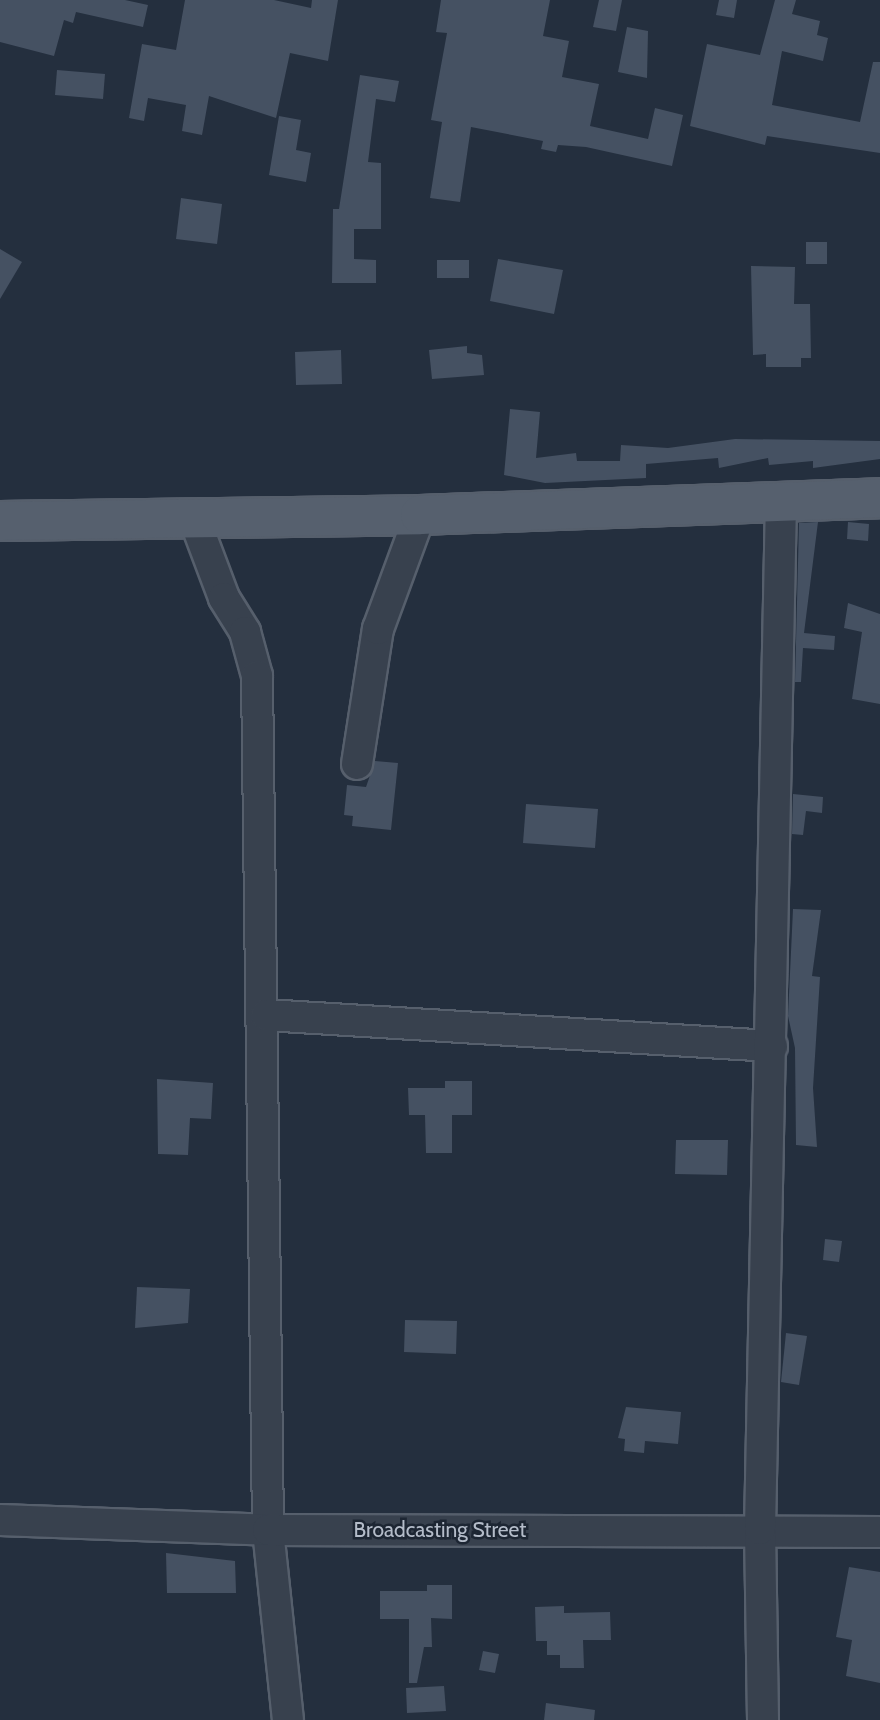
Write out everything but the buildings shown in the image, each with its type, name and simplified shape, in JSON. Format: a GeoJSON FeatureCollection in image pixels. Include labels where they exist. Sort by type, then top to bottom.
{"type":"FeatureCollection","features":[{"type":"Feature","properties":{"kind":"main road"},"geometry":{"type":"LineString","coordinates":[[0,521],[420,515],[880,498]]}},
{"type":"Feature","properties":{"kind":"street"},"geometry":{"type":"LineString","coordinates":[[763,1720],[761,1529],[781,502]]}},
{"type":"Feature","properties":{"kind":"street"},"geometry":{"type":"LineString","coordinates":[[357,764],[378,629],[420,515]]}},
{"type":"Feature","properties":{"kind":"street"},"geometry":{"type":"LineString","coordinates":[[194,517],[224,598],[245,632],[257,677],[266,1015],[268,1530],[288,1720]]}},
{"type":"Feature","properties":{"kind":"street"},"geometry":{"type":"LineString","coordinates":[[266,1015],[772,1046]]}},
{"type":"Feature","properties":{"kind":"street","name":"Broadcasting Street"},"geometry":{"type":"LineString","coordinates":[[0,1520],[268,1530],[761,1529],[880,1532]]}}]}
